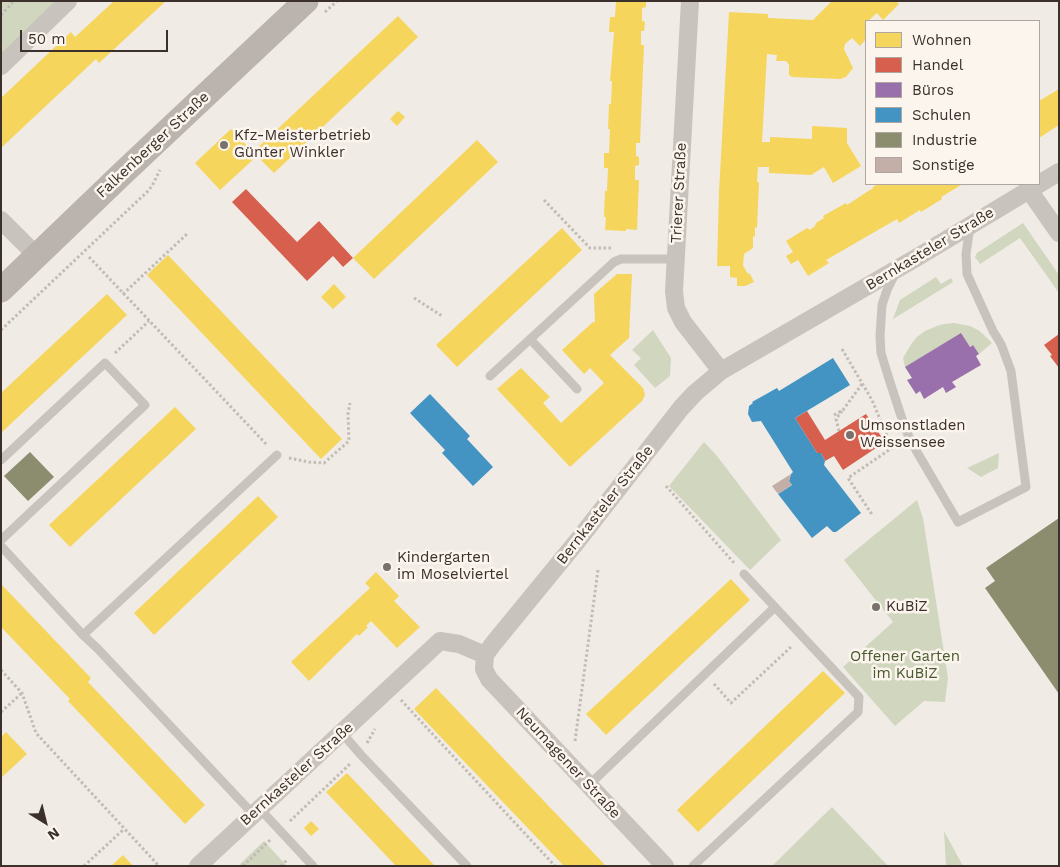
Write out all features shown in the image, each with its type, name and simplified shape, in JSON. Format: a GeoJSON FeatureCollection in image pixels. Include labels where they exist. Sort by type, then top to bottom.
{"type":"FeatureCollection","features":[{"type":"Feature","properties":{"kind":"street"},"geometry":{"type":"LineString","coordinates":[[1,66],[68,1]]}},
{"type":"Feature","properties":{"kind":"street","name":"Trierer Straße"},"geometry":{"type":"LineString","coordinates":[[690,1],[674,291],[676,308],[683,322],[721,371]]}},
{"type":"Feature","properties":{"kind":"street","name":"Falkenberger Straße"},"geometry":{"type":"LineString","coordinates":[[1,290],[126,171],[313,9]]}},
{"type":"Feature","properties":{"kind":"street","name":"Bernkasteler Straße"},"geometry":{"type":"LineString","coordinates":[[1040,183],[1059,172]]}},
{"type":"Feature","properties":{"kind":"street","name":"Bernkasteler Straße"},"geometry":{"type":"LineString","coordinates":[[198,866],[440,641],[459,644],[485,656],[681,408],[695,393],[721,371],[1037,185]]}},
{"type":"Feature","properties":{"kind":"street"},"geometry":{"type":"LineString","coordinates":[[1029,190],[1059,233]]}},
{"type":"Feature","properties":{"kind":"street"},"geometry":{"type":"LineString","coordinates":[[1,220],[37,256]]}},
{"type":"Feature","properties":{"kind":"street","name":"Neumagener Straße"},"geometry":{"type":"LineString","coordinates":[[485,656],[484,669],[489,679],[665,866]]}},
{"type":"Feature","properties":{"kind":"lane"},"geometry":{"type":"LineString","coordinates":[[902,266],[892,279],[882,305],[881,353],[909,437],[958,522],[1026,487],[1011,371],[1001,344],[967,274],[966,254],[970,226]]}},
{"type":"Feature","properties":{"kind":"lane"},"geometry":{"type":"LineString","coordinates":[[490,376],[614,262],[621,258],[676,259]]}},
{"type":"Feature","properties":{"kind":"lane"},"geometry":{"type":"LineString","coordinates":[[530,340],[577,389]]}},
{"type":"Feature","properties":{"kind":"lane"},"geometry":{"type":"LineString","coordinates":[[1,460],[105,363],[144,405],[1,540]]}},
{"type":"Feature","properties":{"kind":"lane"},"geometry":{"type":"LineString","coordinates":[[83,635],[277,455]]}},
{"type":"Feature","properties":{"kind":"lane"},"geometry":{"type":"LineString","coordinates":[[1,546],[83,635],[256,811],[280,830],[313,866]]}},
{"type":"Feature","properties":{"kind":"lane"},"geometry":{"type":"LineString","coordinates":[[693,866],[858,712],[859,697],[744,574]]}},
{"type":"Feature","properties":{"kind":"lane"},"geometry":{"type":"LineString","coordinates":[[589,784],[775,608]]}},
{"type":"Feature","properties":{"kind":"lane"},"geometry":{"type":"LineString","coordinates":[[342,733],[467,866]]}},
{"type":"Feature","properties":{"kind":"path"},"geometry":{"type":"LineString","coordinates":[[1,15],[14,1]]}},
{"type":"Feature","properties":{"kind":"path"},"geometry":{"type":"LineString","coordinates":[[313,9],[337,1]]}},
{"type":"Feature","properties":{"kind":"path"},"geometry":{"type":"LineString","coordinates":[[1,330],[147,192],[164,162]]}},
{"type":"Feature","properties":{"kind":"path"},"geometry":{"type":"LineString","coordinates":[[544,200],[590,248],[618,248]]}},
{"type":"Feature","properties":{"kind":"path"},"geometry":{"type":"LineString","coordinates":[[123,294],[187,234]]}},
{"type":"Feature","properties":{"kind":"path"},"geometry":{"type":"LineString","coordinates":[[89,257],[277,455],[309,462],[324,463],[349,441],[348,414],[350,403]]}},
{"type":"Feature","properties":{"kind":"path"},"geometry":{"type":"LineString","coordinates":[[414,298],[442,316]]}},
{"type":"Feature","properties":{"kind":"path"},"geometry":{"type":"LineString","coordinates":[[105,363],[149,321]]}},
{"type":"Feature","properties":{"kind":"path"},"geometry":{"type":"LineString","coordinates":[[842,349],[872,400],[892,448],[848,478],[873,516]]}},
{"type":"Feature","properties":{"kind":"path"},"geometry":{"type":"LineString","coordinates":[[839,431],[836,419],[862,384]]}},
{"type":"Feature","properties":{"kind":"path"},"geometry":{"type":"LineString","coordinates":[[834,415],[843,410]]}},
{"type":"Feature","properties":{"kind":"path"},"geometry":{"type":"LineString","coordinates":[[666,486],[744,574]]}},
{"type":"Feature","properties":{"kind":"path"},"geometry":{"type":"LineString","coordinates":[[575,741],[598,570]]}},
{"type":"Feature","properties":{"kind":"path"},"geometry":{"type":"LineString","coordinates":[[705,675],[731,702],[802,637]]}},
{"type":"Feature","properties":{"kind":"path"},"geometry":{"type":"LineString","coordinates":[[1,670],[22,693],[36,733],[158,866]]}},
{"type":"Feature","properties":{"kind":"path"},"geometry":{"type":"LineString","coordinates":[[1,712],[22,693]]}},
{"type":"Feature","properties":{"kind":"path"},"geometry":{"type":"LineString","coordinates":[[395,693],[555,866]]}},
{"type":"Feature","properties":{"kind":"path"},"geometry":{"type":"LineString","coordinates":[[242,866],[361,755]]}},
{"type":"Feature","properties":{"kind":"path"},"geometry":{"type":"LineString","coordinates":[[84,866],[124,829]]}},
{"type":"Feature","properties":{"kind":"green space"},"geometry":{"type":"Polygon","coordinates":[[[1,1],[60,1],[1,58],[1,1]]]}},
{"type":"Feature","properties":{"kind":"green space"},"geometry":{"type":"Polygon","coordinates":[[[1023,223],[1059,275],[1059,293],[1020,238],[980,264],[975,257],[977,253],[1023,223]]]}},
{"type":"Feature","properties":{"kind":"green space"},"geometry":{"type":"Polygon","coordinates":[[[936,277],[941,284],[951,278],[953,282],[893,319],[900,300],[936,277]]]}},
{"type":"Feature","properties":{"kind":"green space"},"geometry":{"type":"Polygon","coordinates":[[[954,323],[970,326],[978,330],[992,343],[979,354],[973,345],[905,367],[903,358],[917,337],[937,326],[954,323]]]}},
{"type":"Feature","properties":{"kind":"green space"},"geometry":{"type":"Polygon","coordinates":[[[653,330],[671,358],[670,376],[655,388],[634,365],[641,358],[632,350],[653,330]]]}},
{"type":"Feature","properties":{"kind":"green space"},"geometry":{"type":"Polygon","coordinates":[[[704,442],[717,456],[781,540],[750,570],[669,486],[704,442]]]}},
{"type":"Feature","properties":{"kind":"green space"},"geometry":{"type":"Polygon","coordinates":[[[999,453],[998,468],[981,477],[967,468],[999,453]]]}},
{"type":"Feature","properties":{"kind":"green space","name":"Offener Garten im KuBiZ"},"geometry":{"type":"Polygon","coordinates":[[[917,500],[923,518],[948,678],[945,702],[924,701],[895,726],[843,667],[893,622],[844,560],[917,500]]]}},
{"type":"Feature","properties":{"kind":"green space"},"geometry":{"type":"Polygon","coordinates":[[[832,807],[888,866],[772,866],[832,807]]]}},
{"type":"Feature","properties":{"kind":"green space"},"geometry":{"type":"Polygon","coordinates":[[[944,831],[963,866],[946,866],[944,831]]]}},
{"type":"Feature","properties":{"kind":"green space"},"geometry":{"type":"Polygon","coordinates":[[[264,841],[287,866],[238,866],[264,841]]]}},
{"type":"Feature","properties":{"kind":"building: Wohnen"},"geometry":{"type":"Polygon","coordinates":[[[114,1],[166,1],[99,63],[96,59],[1,148],[1,98],[71,32],[75,37],[114,1]]]}},
{"type":"Feature","properties":{"kind":"building: Wohnen"},"geometry":{"type":"Polygon","coordinates":[[[616,1],[646,1],[646,7],[642,8],[642,21],[645,23],[644,31],[641,31],[641,45],[644,45],[640,143],[636,143],[636,156],[639,157],[639,165],[635,166],[635,180],[639,180],[637,230],[626,229],[626,231],[605,230],[606,217],[604,217],[608,168],[604,168],[604,153],[609,153],[609,104],[611,104],[612,81],[610,81],[614,32],[609,32],[610,17],[615,17],[616,1]]]}},
{"type":"Feature","properties":{"kind":"building: Wohnen"},"geometry":{"type":"Polygon","coordinates":[[[832,1],[896,1],[899,4],[883,20],[877,13],[869,20],[865,20],[865,40],[860,46],[852,38],[845,44],[844,49],[853,68],[846,77],[840,79],[792,77],[789,75],[789,65],[786,61],[776,61],[777,55],[767,54],[762,142],[770,142],[770,137],[812,139],[812,126],[847,128],[847,143],[861,166],[833,183],[824,167],[811,175],[769,173],[769,167],[758,167],[757,228],[755,227],[755,237],[753,236],[753,248],[744,254],[743,265],[754,282],[745,286],[737,286],[737,278],[730,277],[730,266],[717,266],[729,12],[768,14],[768,18],[813,20],[832,1]]]}},
{"type":"Feature","properties":{"kind":"building: Wohnen"},"geometry":{"type":"Polygon","coordinates":[[[398,16],[418,37],[274,173],[257,156],[220,190],[195,163],[231,129],[253,152],[398,16]]]}},
{"type":"Feature","properties":{"kind":"building: Wohnen"},"geometry":{"type":"Polygon","coordinates":[[[1059,89],[1059,125],[1040,137],[1040,100],[1059,89]]]}},
{"type":"Feature","properties":{"kind":"building: Wohnen"},"geometry":{"type":"Polygon","coordinates":[[[398,111],[405,117],[397,126],[390,119],[398,111]]]}},
{"type":"Feature","properties":{"kind":"building: Wohnen"},"geometry":{"type":"Polygon","coordinates":[[[477,140],[498,162],[374,279],[353,258],[477,140]]]}},
{"type":"Feature","properties":{"kind":"building: Wohnen"},"geometry":{"type":"Polygon","coordinates":[[[876,185],[961,185],[921,212],[920,210],[899,223],[897,219],[826,260],[829,263],[808,276],[798,260],[791,264],[786,256],[793,252],[786,241],[807,228],[810,230],[824,218],[823,216],[846,203],[847,205],[876,185]]]}},
{"type":"Feature","properties":{"kind":"building: Wohnen"},"geometry":{"type":"Polygon","coordinates":[[[562,228],[582,250],[457,367],[436,345],[562,228]]]}},
{"type":"Feature","properties":{"kind":"building: Wohnen"},"geometry":{"type":"Polygon","coordinates":[[[168,255],[342,439],[321,459],[147,275],[168,255]]]}},
{"type":"Feature","properties":{"kind":"building: Wohnen"},"geometry":{"type":"Polygon","coordinates":[[[617,274],[632,274],[629,338],[610,355],[643,388],[645,395],[642,401],[570,467],[497,389],[521,368],[550,397],[543,403],[561,423],[604,383],[590,368],[584,374],[562,350],[594,323],[594,294],[617,274]]]}},
{"type":"Feature","properties":{"kind":"building: Wohnen"},"geometry":{"type":"Polygon","coordinates":[[[334,284],[346,297],[333,309],[321,297],[334,284]]]}},
{"type":"Feature","properties":{"kind":"building: Wohnen"},"geometry":{"type":"Polygon","coordinates":[[[107,294],[127,315],[1,433],[1,393],[107,294]]]}},
{"type":"Feature","properties":{"kind":"building: Wohnen"},"geometry":{"type":"Polygon","coordinates":[[[175,407],[196,429],[70,547],[49,525],[175,407]]]}},
{"type":"Feature","properties":{"kind":"building: Wohnen"},"geometry":{"type":"Polygon","coordinates":[[[258,496],[278,517],[154,635],[134,613],[258,496]]]}},
{"type":"Feature","properties":{"kind":"building: Wohnen"},"geometry":{"type":"Polygon","coordinates":[[[376,572],[399,596],[394,601],[420,627],[397,648],[371,621],[359,636],[357,634],[309,681],[291,662],[370,588],[365,583],[376,572]]]}},
{"type":"Feature","properties":{"kind":"building: Wohnen"},"geometry":{"type":"Polygon","coordinates":[[[731,579],[750,600],[606,735],[586,714],[731,579]]]}},
{"type":"Feature","properties":{"kind":"building: Wohnen"},"geometry":{"type":"Polygon","coordinates":[[[1,584],[91,678],[88,682],[205,805],[185,824],[68,701],[70,699],[1,627],[1,584]]]}},
{"type":"Feature","properties":{"kind":"building: Wohnen"},"geometry":{"type":"Polygon","coordinates":[[[823,671],[845,693],[698,832],[677,810],[823,671]]]}},
{"type":"Feature","properties":{"kind":"building: Wohnen"},"geometry":{"type":"Polygon","coordinates":[[[436,688],[606,866],[564,866],[414,709],[436,688]]]}},
{"type":"Feature","properties":{"kind":"building: Wohnen"},"geometry":{"type":"Polygon","coordinates":[[[6,732],[27,754],[1,778],[1,737],[6,732]]]}},
{"type":"Feature","properties":{"kind":"building: Wohnen"},"geometry":{"type":"Polygon","coordinates":[[[347,773],[435,866],[396,866],[326,792],[347,773]]]}},
{"type":"Feature","properties":{"kind":"building: Wohnen"},"geometry":{"type":"Polygon","coordinates":[[[311,821],[319,829],[311,836],[304,828],[311,821]]]}},
{"type":"Feature","properties":{"kind":"building: Wohnen"},"geometry":{"type":"Polygon","coordinates":[[[123,855],[133,866],[111,866],[123,855]]]}},
{"type":"Feature","properties":{"kind":"building: Handel"},"geometry":{"type":"Polygon","coordinates":[[[246,189],[297,242],[319,221],[353,258],[343,267],[333,256],[307,281],[232,202],[246,189]]]}},
{"type":"Feature","properties":{"kind":"building: Handel"},"geometry":{"type":"Polygon","coordinates":[[[1059,334],[1059,368],[1044,345],[1059,334]]]}},
{"type":"Feature","properties":{"kind":"building: Handel"},"geometry":{"type":"Polygon","coordinates":[[[807,411],[825,440],[866,414],[885,442],[843,470],[834,456],[825,461],[821,453],[817,453],[795,418],[807,411]]]}},
{"type":"Feature","properties":{"kind":"building: Büros"},"geometry":{"type":"Polygon","coordinates":[[[961,333],[970,347],[973,345],[979,354],[976,356],[981,365],[952,382],[956,387],[946,393],[943,387],[924,399],[920,391],[916,394],[907,380],[912,378],[905,367],[961,333]]]}},
{"type":"Feature","properties":{"kind":"building: Schulen"},"geometry":{"type":"Polygon","coordinates":[[[833,358],[850,385],[795,418],[817,453],[821,453],[825,461],[824,465],[861,513],[836,532],[833,532],[827,526],[812,538],[778,494],[792,485],[789,481],[793,472],[761,421],[752,422],[748,414],[749,406],[752,402],[777,388],[779,391],[833,358]]]}},
{"type":"Feature","properties":{"kind":"building: Schulen"},"geometry":{"type":"Polygon","coordinates":[[[430,394],[470,436],[467,439],[493,467],[473,486],[442,453],[445,450],[410,413],[430,394]]]}},
{"type":"Feature","properties":{"kind":"building: Industrie"},"geometry":{"type":"Polygon","coordinates":[[[30,452],[54,477],[28,501],[4,476],[30,452]]]}},
{"type":"Feature","properties":{"kind":"building: Industrie"},"geometry":{"type":"Polygon","coordinates":[[[1059,518],[1059,694],[985,588],[995,581],[986,568],[1059,518]]]}},
{"type":"Feature","properties":{"kind":"building: Sonstige"},"geometry":{"type":"Polygon","coordinates":[[[791,474],[789,481],[792,485],[778,494],[772,486],[791,474]]]}},
{"type":"Feature","properties":{"kind":"place","name":"Kfz-Meisterbetrieb Günter Winkler"},"geometry":{"type":"Point","coordinates":[224,145]}},
{"type":"Feature","properties":{"kind":"place","name":"Umsonstladen Weissensee"},"geometry":{"type":"Point","coordinates":[850,435]}},
{"type":"Feature","properties":{"kind":"place","name":"Kindergarten im Moselviertel"},"geometry":{"type":"Point","coordinates":[387,567]}},
{"type":"Feature","properties":{"kind":"place","name":"KuBiZ"},"geometry":{"type":"Point","coordinates":[876,607]}}]}
